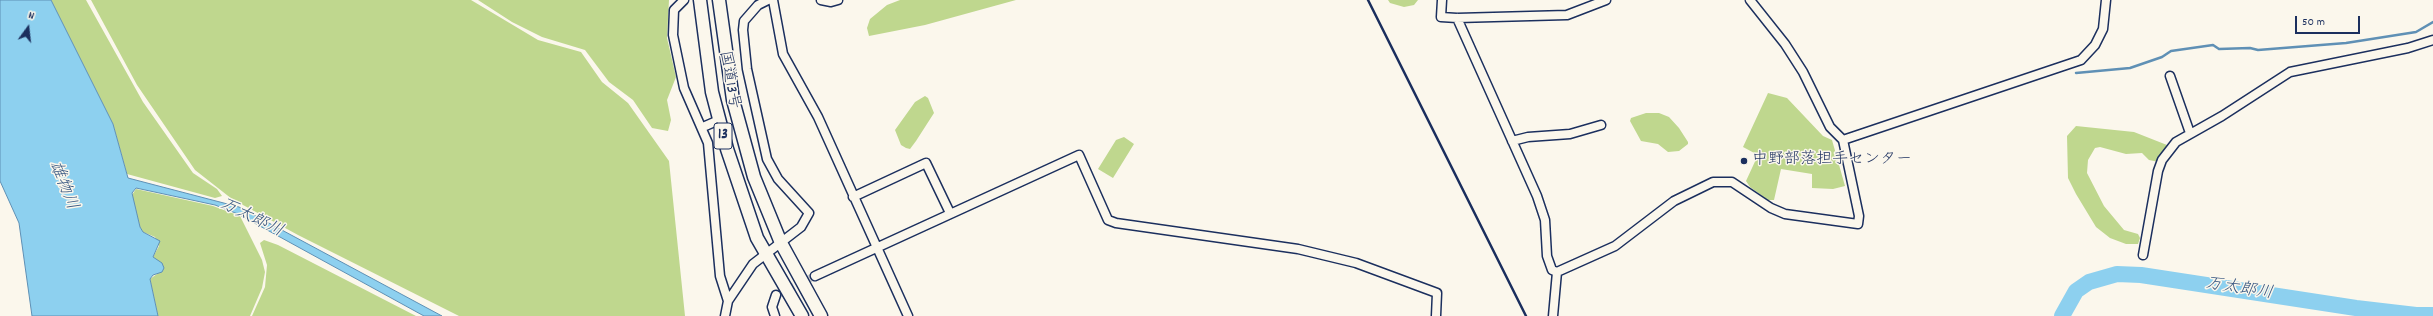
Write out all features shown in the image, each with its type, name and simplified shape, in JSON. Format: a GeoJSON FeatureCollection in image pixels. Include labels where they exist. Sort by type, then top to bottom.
{"type":"FeatureCollection","features":[{"type":"Feature","properties":{"kind":"highway","name":"国道13号"},"geometry":{"type":"LineString","coordinates":[[700,0],[712,92],[726,149],[757,238],[765,254]]}},
{"type":"Feature","properties":{"kind":"highway","name":"国道13号"},"geometry":{"type":"LineString","coordinates":[[720,5],[735,108],[754,177],[782,243]]}},
{"type":"Feature","properties":{"kind":"highway","name":"13"},"geometry":{"type":"LineString","coordinates":[[782,243],[821,316]]}},
{"type":"Feature","properties":{"kind":"highway","name":"13"},"geometry":{"type":"LineString","coordinates":[[765,254],[802,316]]}},
{"type":"Feature","properties":{"kind":"street"},"geometry":{"type":"LineString","coordinates":[[684,0],[674,10],[673,35],[684,88],[708,143],[720,276],[728,301]]}},
{"type":"Feature","properties":{"kind":"street"},"geometry":{"type":"LineString","coordinates":[[725,316],[728,301],[740,280],[765,254],[782,243],[801,227],[809,213],[778,179],[767,158],[747,69],[743,30],[744,21],[758,5],[768,0]]}},
{"type":"Feature","properties":{"kind":"street"},"geometry":{"type":"LineString","coordinates":[[773,0],[783,54],[818,117],[875,247],[908,316]]}},
{"type":"Feature","properties":{"kind":"street"},"geometry":{"type":"LineString","coordinates":[[821,0],[832,2],[838,0]]}},
{"type":"Feature","properties":{"kind":"street"},"geometry":{"type":"LineString","coordinates":[[1442,0],[1441,17],[1456,18],[1567,15],[1606,0]]}},
{"type":"Feature","properties":{"kind":"street"},"geometry":{"type":"LineString","coordinates":[[1557,272],[1615,246],[1674,201],[1713,182],[1732,182],[1771,208],[1785,214],[1858,224],[1859,216],[1843,140],[1830,128],[1803,72],[1785,44],[1750,0]]}},
{"type":"Feature","properties":{"kind":"street"},"geometry":{"type":"LineString","coordinates":[[1843,140],[2081,60],[2095,45],[2103,29],[2106,0]]}},
{"type":"Feature","properties":{"kind":"street"},"geometry":{"type":"LineString","coordinates":[[1456,18],[1512,141],[1545,220],[1548,256],[1552,270],[1557,272]]}},
{"type":"Feature","properties":{"kind":"street"},"geometry":{"type":"LineString","coordinates":[[2142,255],[2158,170],[2162,160],[2176,142],[2222,116],[2290,72],[2408,48],[2433,40]]}},
{"type":"Feature","properties":{"kind":"street"},"geometry":{"type":"LineString","coordinates":[[2170,76],[2190,133]]}},
{"type":"Feature","properties":{"kind":"street"},"geometry":{"type":"LineString","coordinates":[[702,127],[719,120]]}},
{"type":"Feature","properties":{"kind":"street"},"geometry":{"type":"LineString","coordinates":[[1512,141],[1528,137],[1570,134],[1601,125]]}},
{"type":"Feature","properties":{"kind":"street"},"geometry":{"type":"LineString","coordinates":[[815,276],[875,247],[1079,155],[1108,220],[1116,223],[1298,249],[1356,262],[1436,293],[1436,316]]}},
{"type":"Feature","properties":{"kind":"street"},"geometry":{"type":"LineString","coordinates":[[853,197],[926,163],[950,213]]}},
{"type":"Feature","properties":{"kind":"street"},"geometry":{"type":"LineString","coordinates":[[1553,316],[1557,272]]}},
{"type":"Feature","properties":{"kind":"street"},"geometry":{"type":"LineString","coordinates":[[774,316],[772,307],[776,295]]}},
{"type":"Feature","properties":{"kind":"green space"},"geometry":{"type":"Polygon","coordinates":[[[51,0],[86,0],[143,102],[193,173],[217,189],[222,196],[215,198],[127,174],[113,124],[51,0]]]}},
{"type":"Feature","properties":{"kind":"green space"},"geometry":{"type":"Polygon","coordinates":[[[91,0],[471,0],[538,40],[581,52],[602,82],[628,103],[669,161],[685,316],[459,316],[298,235],[232,199],[195,170],[137,85],[91,0]]]}},
{"type":"Feature","properties":{"kind":"green space"},"geometry":{"type":"Polygon","coordinates":[[[478,0],[669,0],[667,38],[676,77],[667,100],[671,120],[668,131],[652,128],[633,100],[609,82],[585,50],[542,37],[512,22],[478,0]]]}},
{"type":"Feature","properties":{"kind":"green space"},"geometry":{"type":"Polygon","coordinates":[[[900,0],[1016,0],[925,25],[869,36],[867,28],[870,19],[887,5],[900,0]]]}},
{"type":"Feature","properties":{"kind":"green space"},"geometry":{"type":"Polygon","coordinates":[[[1388,0],[1418,0],[1414,5],[1404,7],[1390,3],[1388,0]]]}},
{"type":"Feature","properties":{"kind":"green space"},"geometry":{"type":"Polygon","coordinates":[[[1768,93],[1787,98],[1823,136],[1832,140],[1845,186],[1833,189],[1812,188],[1812,174],[1781,169],[1774,200],[1768,200],[1750,187],[1746,181],[1758,155],[1743,147],[1768,93]]]}},
{"type":"Feature","properties":{"kind":"green space"},"geometry":{"type":"Polygon","coordinates":[[[925,96],[928,98],[934,113],[910,149],[906,148],[901,145],[895,130],[915,102],[925,96]]]}},
{"type":"Feature","properties":{"kind":"green space"},"geometry":{"type":"Polygon","coordinates":[[[1646,113],[1659,113],[1669,117],[1679,128],[1688,144],[1679,151],[1668,152],[1658,144],[1641,141],[1630,121],[1631,118],[1646,113]]]}},
{"type":"Feature","properties":{"kind":"green space"},"geometry":{"type":"Polygon","coordinates":[[[2076,126],[2134,132],[2167,145],[2159,162],[2149,160],[2142,153],[2126,154],[2100,147],[2095,148],[2088,160],[2087,173],[2104,206],[2124,230],[2138,234],[2140,238],[2138,244],[2126,244],[2110,238],[2096,227],[2076,194],[2068,178],[2067,136],[2076,126]]]}},
{"type":"Feature","properties":{"kind":"green space"},"geometry":{"type":"Polygon","coordinates":[[[1124,137],[1134,144],[1113,178],[1098,169],[1116,140],[1124,137]]]}},
{"type":"Feature","properties":{"kind":"green space"},"geometry":{"type":"Polygon","coordinates":[[[136,189],[213,206],[240,216],[262,260],[265,272],[262,288],[250,316],[158,316],[150,279],[157,274],[156,261],[153,257],[159,246],[155,237],[143,232],[140,227],[132,195],[136,189]]]}},
{"type":"Feature","properties":{"kind":"green space"},"geometry":{"type":"Polygon","coordinates":[[[264,240],[278,245],[416,316],[252,316],[265,287],[267,265],[260,243],[264,240]]]}},
{"type":"Feature","properties":{"kind":"water","name":"雄物川"},"geometry":{"type":"Polygon","coordinates":[[[0,0],[51,0],[113,124],[128,178],[239,207],[442,316],[424,316],[238,214],[215,205],[136,188],[132,193],[140,227],[143,232],[160,241],[153,257],[162,263],[164,268],[162,272],[153,275],[150,279],[158,316],[32,316],[19,223],[0,181],[0,0]]]}},
{"type":"Feature","properties":{"kind":"waterway"},"geometry":{"type":"LineString","coordinates":[[2076,73],[2130,68],[2162,57],[2171,51],[2213,45],[2219,49],[2250,48],[2258,50],[2346,43],[2416,32],[2433,22]]}},
{"type":"Feature","properties":{"kind":"waterway","name":"万太郎川"},"geometry":{"type":"LineString","coordinates":[[2062,316],[2076,291],[2089,282],[2117,274],[2141,275],[2356,308],[2416,315],[2433,315]]}},
{"type":"Feature","properties":{"kind":"tunnel"},"geometry":{"type":"LineString","coordinates":[[776,295],[815,276]]}},
{"type":"Feature","properties":{"kind":"railway"},"geometry":{"type":"LineString","coordinates":[[1368,0],[1526,316]]}},
{"type":"Feature","properties":{"kind":"place","name":"中野部落担手センター"},"geometry":{"type":"Point","coordinates":[1744,161]}}]}
